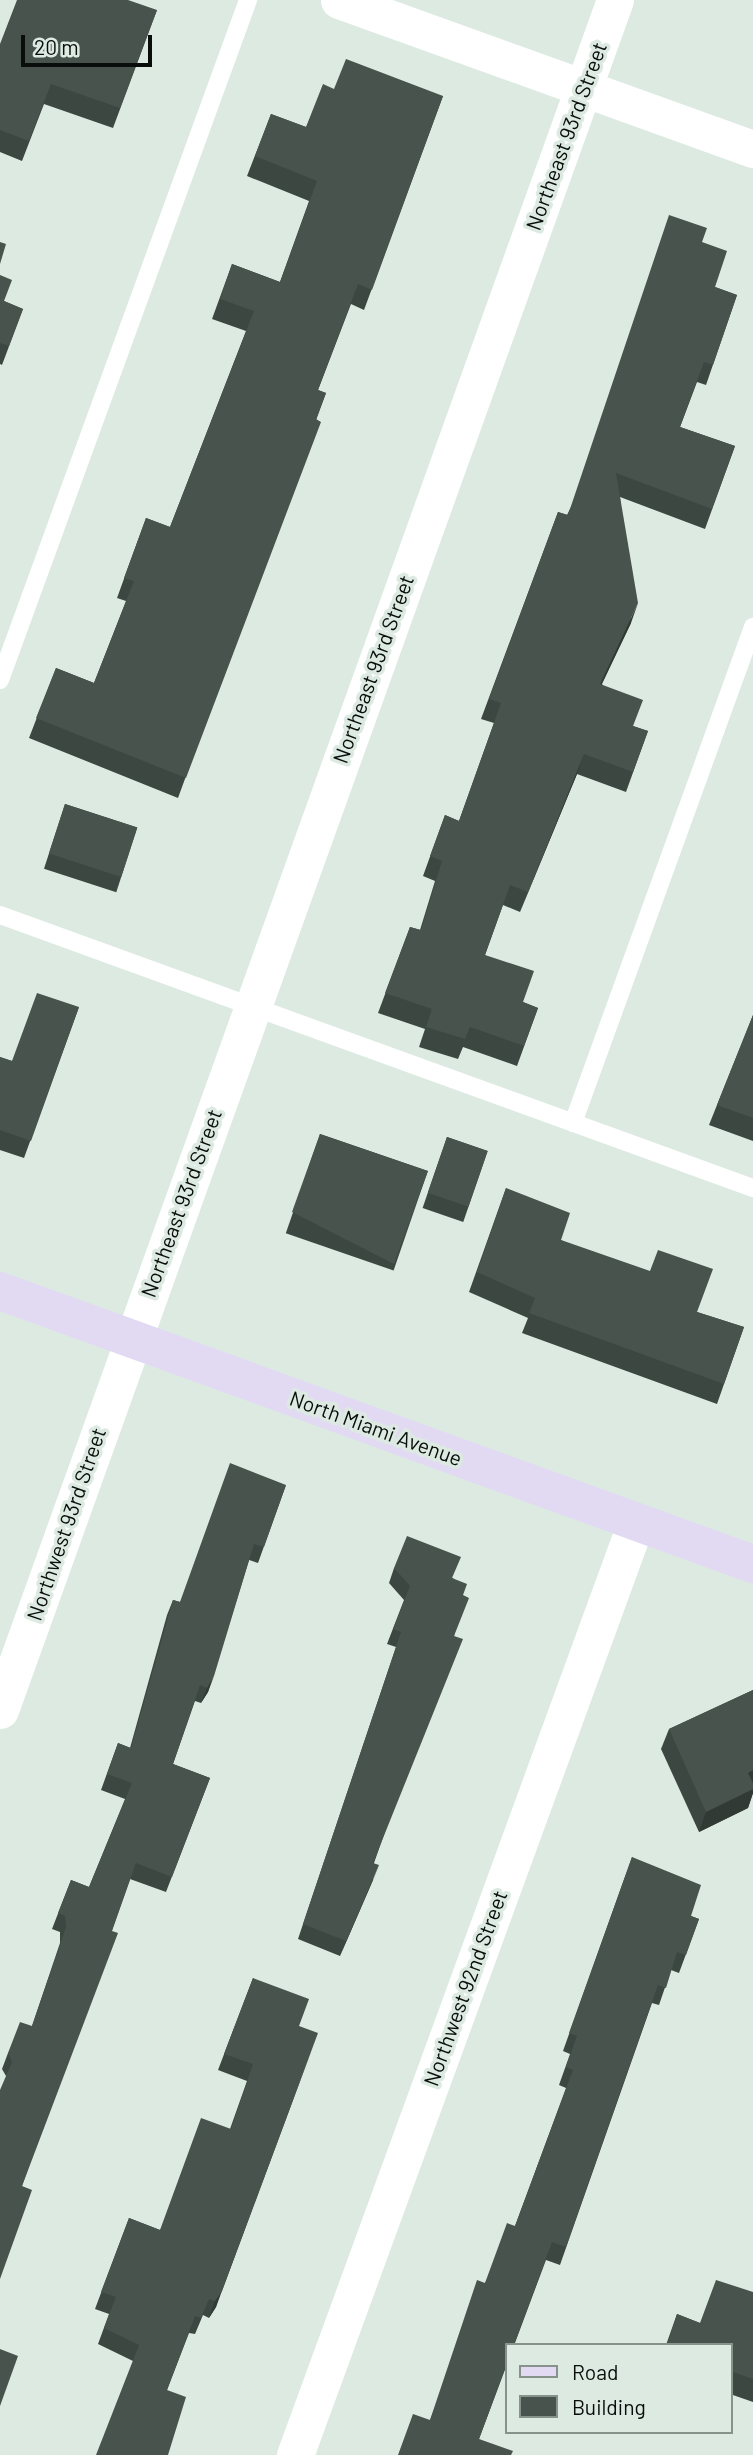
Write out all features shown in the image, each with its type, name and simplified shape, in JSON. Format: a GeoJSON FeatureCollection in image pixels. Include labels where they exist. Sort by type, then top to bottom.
{"type":"FeatureCollection","features":[{"type":"Feature","properties":{"kind":"main road","name":"North Miami Avenue"},"geometry":{"type":"LineString","coordinates":[[0,1291],[753,1564]]}},
{"type":"Feature","properties":{"kind":"street"},"geometry":{"type":"LineString","coordinates":[[339,0],[753,149]]}},
{"type":"Feature","properties":{"kind":"street","name":"Northeast 93rd Street"},"geometry":{"type":"LineString","coordinates":[[132,1339],[615,0]]}},
{"type":"Feature","properties":{"kind":"street","name":"Northwest 93rd Street"},"geometry":{"type":"LineString","coordinates":[[0,1710],[7,1671],[132,1339]]}},
{"type":"Feature","properties":{"kind":"street","name":"Northwest 92nd Street"},"geometry":{"type":"LineString","coordinates":[[295,2455],[636,1522]]}},
{"type":"Feature","properties":{"kind":"lane"},"geometry":{"type":"LineString","coordinates":[[0,680],[248,0]]}},
{"type":"Feature","properties":{"kind":"lane"},"geometry":{"type":"LineString","coordinates":[[573,1123],[753,627]]}},
{"type":"Feature","properties":{"kind":"lane"},"geometry":{"type":"LineString","coordinates":[[0,915],[753,1188]]}},
{"type":"Feature","properties":{"kind":"building"},"geometry":{"type":"Polygon","coordinates":[[[17,0],[128,0],[157,10],[120,108],[51,84],[29,141],[0,130],[0,44],[17,0]]]}},
{"type":"Feature","properties":{"kind":"building"},"geometry":{"type":"Polygon","coordinates":[[[346,59],[443,96],[372,290],[358,284],[318,390],[326,393],[316,419],[321,422],[186,778],[36,718],[56,668],[94,683],[134,581],[124,578],[146,518],[170,527],[254,311],[220,299],[232,264],[280,282],[317,181],[255,156],[271,114],[306,127],[323,84],[334,89],[346,59]]]}},
{"type":"Feature","properties":{"kind":"building"},"geometry":{"type":"Polygon","coordinates":[[[669,215],[707,228],[702,242],[727,251],[715,287],[737,295],[713,365],[704,362],[680,427],[735,446],[712,509],[616,473],[638,603],[600,684],[643,700],[633,726],[648,731],[633,772],[584,754],[528,892],[510,885],[485,955],[534,971],[523,1002],[538,1008],[524,1046],[470,1027],[465,1039],[426,1027],[432,1009],[385,993],[410,927],[421,930],[442,861],[430,856],[445,815],[459,821],[501,703],[489,699],[558,512],[568,515],[669,215]]]}},
{"type":"Feature","properties":{"kind":"building"},"geometry":{"type":"Polygon","coordinates":[[[0,242],[6,244],[0,264],[0,242]]]}},
{"type":"Feature","properties":{"kind":"building"},"geometry":{"type":"Polygon","coordinates":[[[0,275],[12,280],[4,301],[23,309],[9,346],[0,343],[0,275]]]}},
{"type":"Feature","properties":{"kind":"building"},"geometry":{"type":"Polygon","coordinates":[[[65,804],[137,827],[121,877],[49,853],[65,804]]]}},
{"type":"Feature","properties":{"kind":"building"},"geometry":{"type":"Polygon","coordinates":[[[37,993],[79,1007],[31,1141],[0,1130],[0,1057],[12,1061],[37,993]]]}},
{"type":"Feature","properties":{"kind":"building"},"geometry":{"type":"Polygon","coordinates":[[[753,1015],[753,1118],[717,1105],[753,1015]]]}},
{"type":"Feature","properties":{"kind":"building"},"geometry":{"type":"Polygon","coordinates":[[[320,1134],[428,1171],[394,1264],[292,1212],[320,1134]]]}},
{"type":"Feature","properties":{"kind":"building"},"geometry":{"type":"Polygon","coordinates":[[[447,1137],[488,1151],[468,1207],[428,1193],[447,1137]]]}},
{"type":"Feature","properties":{"kind":"building"},"geometry":{"type":"Polygon","coordinates":[[[506,1188],[570,1213],[561,1240],[650,1271],[658,1250],[713,1269],[697,1312],[744,1327],[724,1384],[529,1313],[535,1298],[477,1272],[506,1188]]]}},
{"type":"Feature","properties":{"kind":"building"},"geometry":{"type":"Polygon","coordinates":[[[230,1463],[286,1485],[264,1547],[254,1544],[214,1676],[207,1688],[200,1685],[173,1764],[210,1778],[172,1877],[136,1863],[112,1931],[118,1933],[22,2186],[32,2190],[0,2279],[0,2090],[12,2062],[8,2053],[20,2022],[32,2026],[66,1927],[65,1916],[58,1913],[71,1880],[89,1887],[132,1783],[107,1774],[118,1743],[131,1748],[173,1600],[180,1602],[230,1463]]]}},
{"type":"Feature","properties":{"kind":"building"},"geometry":{"type":"Polygon","coordinates":[[[407,1536],[461,1557],[452,1578],[467,1584],[463,1595],[469,1598],[454,1636],[463,1639],[373,1863],[379,1865],[346,1941],[303,1924],[401,1632],[393,1629],[410,1586],[394,1568],[407,1536]]]}},
{"type":"Feature","properties":{"kind":"building"},"geometry":{"type":"Polygon","coordinates":[[[753,1690],[753,1770],[748,1773],[753,1789],[706,1812],[669,1729],[753,1690]]]}},
{"type":"Feature","properties":{"kind":"building"},"geometry":{"type":"Polygon","coordinates":[[[632,1857],[701,1885],[691,1916],[699,1919],[686,1955],[677,1952],[666,1988],[658,1985],[566,2247],[552,2242],[515,2343],[504,2343],[504,2371],[479,2439],[513,2451],[511,2455],[398,2455],[413,2414],[430,2420],[477,2280],[485,2283],[507,2223],[515,2226],[573,2070],[566,2067],[577,2036],[569,2033],[632,1857]]]}},
{"type":"Feature","properties":{"kind":"building"},"geometry":{"type":"Polygon","coordinates":[[[253,1978],[309,1999],[299,2026],[318,2033],[222,2291],[215,2301],[209,2299],[201,2318],[195,2316],[167,2390],[186,2397],[168,2455],[96,2455],[139,2345],[104,2328],[116,2297],[101,2292],[129,2218],[160,2230],[201,2118],[231,2129],[253,2064],[224,2054],[253,1978]]]}},
{"type":"Feature","properties":{"kind":"building"},"geometry":{"type":"Polygon","coordinates":[[[716,2280],[753,2292],[753,2379],[732,2372],[732,2343],[668,2343],[677,2314],[700,2323],[716,2280]]]}},
{"type":"Feature","properties":{"kind":"building"},"geometry":{"type":"Polygon","coordinates":[[[0,2349],[18,2356],[0,2406],[0,2349]]]}}]}
